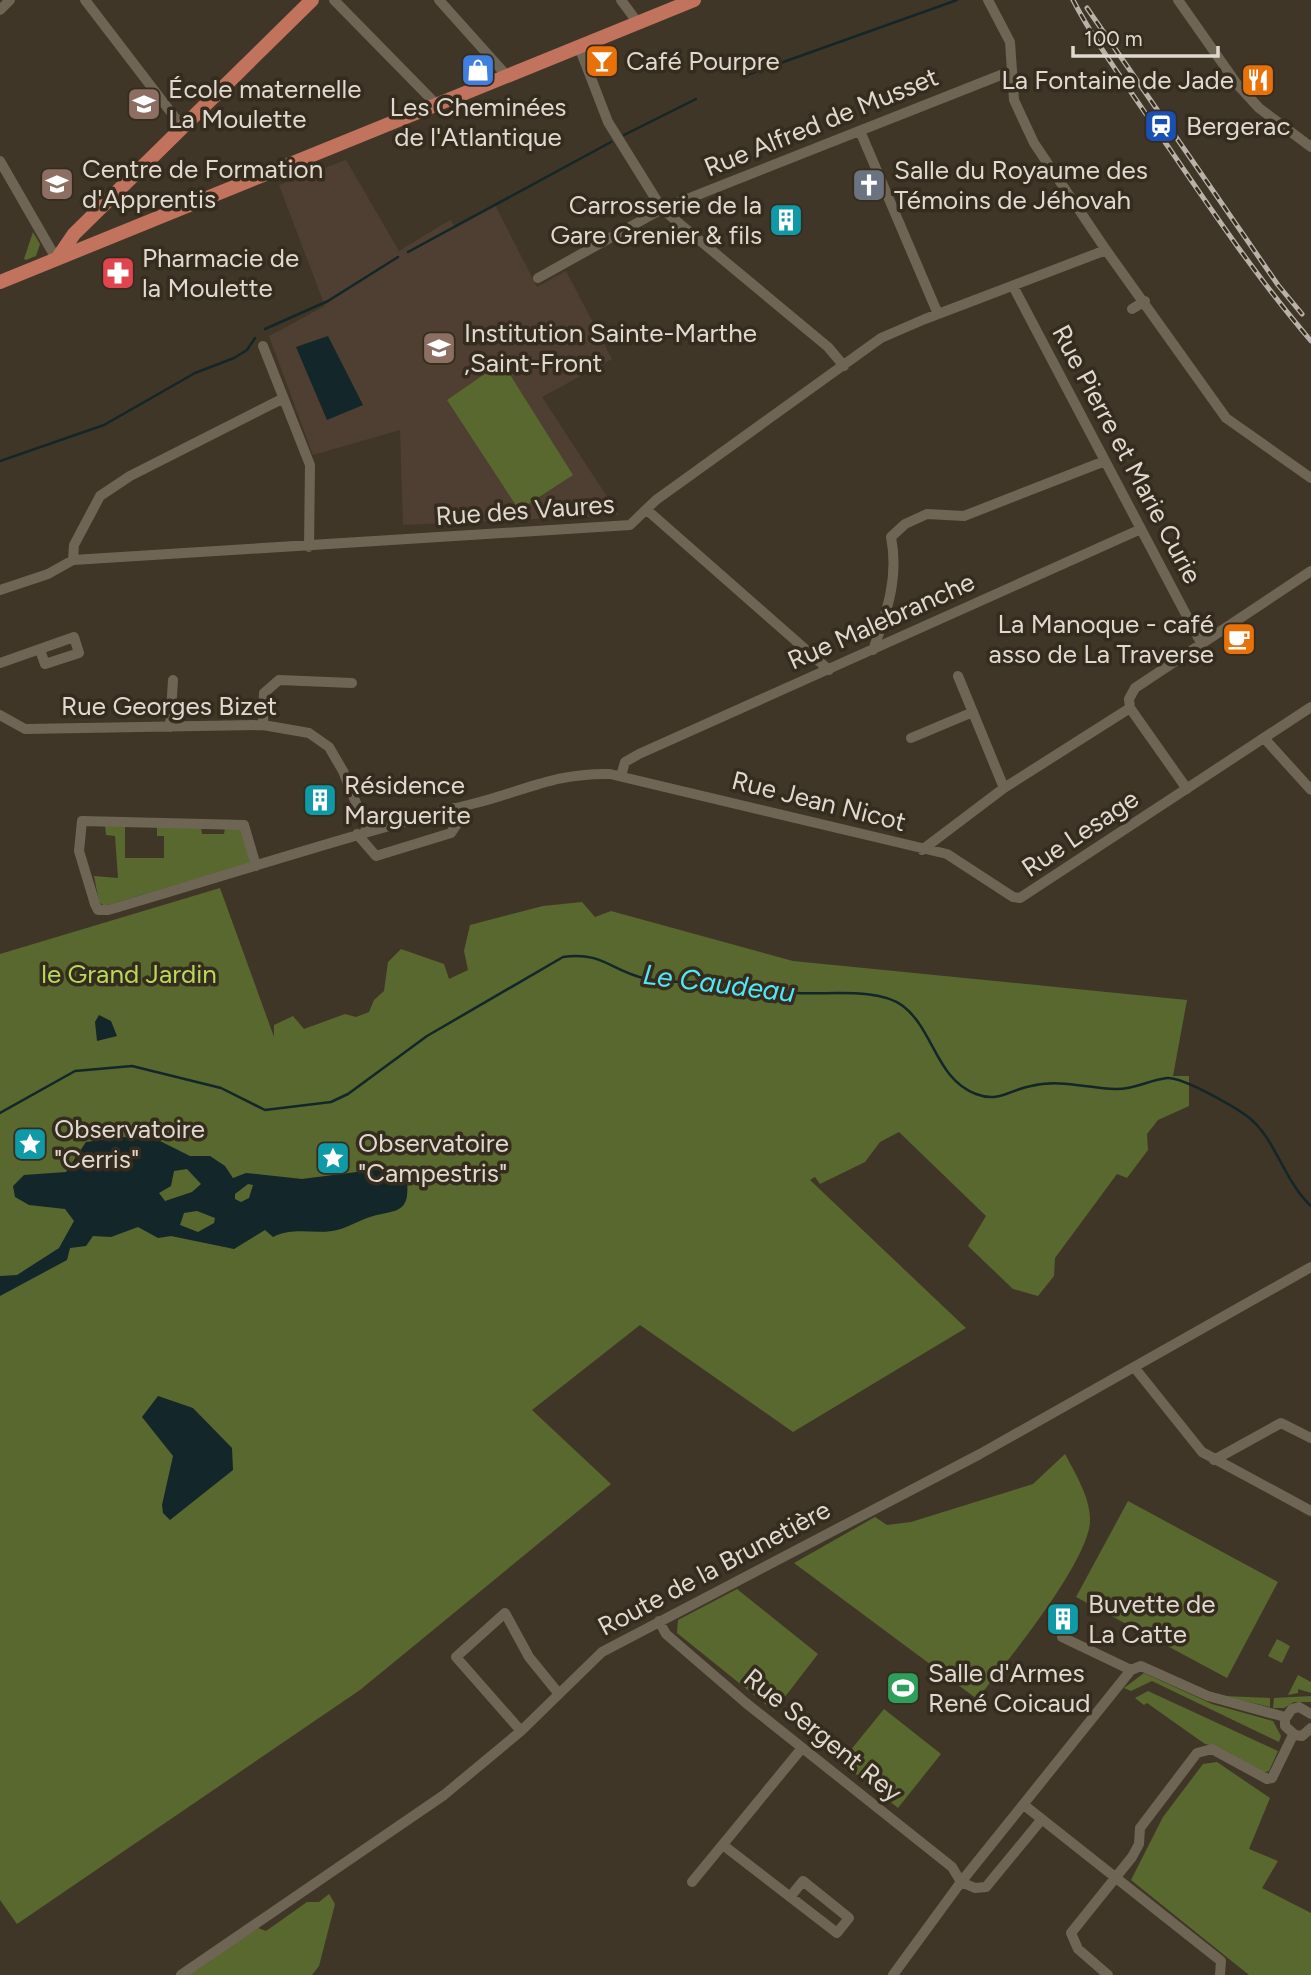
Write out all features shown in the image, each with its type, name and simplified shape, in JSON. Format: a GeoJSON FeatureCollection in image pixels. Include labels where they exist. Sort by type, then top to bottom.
{"type":"FeatureCollection","features":[{"type":"Feature","properties":{"kind":"main road"},"geometry":{"type":"LineString","coordinates":[[57,260],[74,234],[312,0]]}},
{"type":"Feature","properties":{"kind":"main road"},"geometry":{"type":"LineString","coordinates":[[0,282],[694,0]]}},
{"type":"Feature","properties":{"kind":"street"},"geometry":{"type":"LineString","coordinates":[[0,10],[10,0]]}},
{"type":"Feature","properties":{"kind":"street"},"geometry":{"type":"LineString","coordinates":[[85,0],[183,128]]}},
{"type":"Feature","properties":{"kind":"street"},"geometry":{"type":"LineString","coordinates":[[334,0],[436,104]]}},
{"type":"Feature","properties":{"kind":"street"},"geometry":{"type":"LineString","coordinates":[[439,0],[507,76]]}},
{"type":"Feature","properties":{"kind":"street"},"geometry":{"type":"LineString","coordinates":[[621,0],[638,23]]}},
{"type":"Feature","properties":{"kind":"street"},"geometry":{"type":"LineString","coordinates":[[988,0],[1010,42],[1014,100],[1034,143],[1106,250],[1226,418],[1311,478]]}},
{"type":"Feature","properties":{"kind":"street"},"geometry":{"type":"LineString","coordinates":[[1178,0],[1237,84],[1259,107],[1311,147]]}},
{"type":"Feature","properties":{"kind":"street"},"geometry":{"type":"LineString","coordinates":[[579,47],[608,122],[662,209],[828,347],[844,366]]}},
{"type":"Feature","properties":{"kind":"street","name":"Rue Alfred de Musset"},"geometry":{"type":"LineString","coordinates":[[538,278],[662,209],[1011,71]]}},
{"type":"Feature","properties":{"kind":"street"},"geometry":{"type":"LineString","coordinates":[[860,131],[938,314]]}},
{"type":"Feature","properties":{"kind":"street"},"geometry":{"type":"LineString","coordinates":[[0,161],[57,260]]}},
{"type":"Feature","properties":{"kind":"street","name":"Rue des Vaures"},"geometry":{"type":"LineString","coordinates":[[0,590],[48,574],[73,560],[602,529],[630,525],[656,500],[881,338],[1106,250]]}},
{"type":"Feature","properties":{"kind":"street","name":"Rue Pierre et Marie Curie"},"geometry":{"type":"LineString","coordinates":[[1013,286],[1201,643]]}},
{"type":"Feature","properties":{"kind":"street"},"geometry":{"type":"LineString","coordinates":[[1132,309],[1145,302]]}},
{"type":"Feature","properties":{"kind":"street"},"geometry":{"type":"LineString","coordinates":[[263,346],[310,465],[309,547]]}},
{"type":"Feature","properties":{"kind":"street"},"geometry":{"type":"LineString","coordinates":[[73,560],[74,545],[100,496],[130,476],[282,399]]}},
{"type":"Feature","properties":{"kind":"street"},"geometry":{"type":"LineString","coordinates":[[873,650],[892,593],[895,567],[891,537],[896,530],[927,514],[964,516],[1105,461]]}},
{"type":"Feature","properties":{"kind":"street"},"geometry":{"type":"LineString","coordinates":[[647,510],[830,670]]}},
{"type":"Feature","properties":{"kind":"street","name":"Rue Malebranche"},"geometry":{"type":"LineString","coordinates":[[626,778],[625,762],[639,754],[1141,529]]}},
{"type":"Feature","properties":{"kind":"street","name":"Rue Jean Nicot"},"geometry":{"type":"LineString","coordinates":[[256,866],[244,825],[82,821],[79,851],[98,910],[108,910],[256,866],[362,832],[576,773],[626,778],[922,850],[1004,788],[1130,708],[1129,699],[1135,688],[1311,571]]}},
{"type":"Feature","properties":{"kind":"street"},"geometry":{"type":"LineString","coordinates":[[0,663],[40,650]]}},
{"type":"Feature","properties":{"kind":"street"},"geometry":{"type":"LineString","coordinates":[[958,677],[1004,788]]}},
{"type":"Feature","properties":{"kind":"street"},"geometry":{"type":"LineString","coordinates":[[170,727],[173,680]]}},
{"type":"Feature","properties":{"kind":"street"},"geometry":{"type":"LineString","coordinates":[[263,725],[264,693],[279,680],[352,683]]}},
{"type":"Feature","properties":{"kind":"street"},"geometry":{"type":"LineString","coordinates":[[1130,708],[1187,789],[1311,707]]}},
{"type":"Feature","properties":{"kind":"street"},"geometry":{"type":"LineString","coordinates":[[911,737],[973,712]]}},
{"type":"Feature","properties":{"kind":"street","name":"Rue Georges Bizet"},"geometry":{"type":"LineString","coordinates":[[0,715],[25,729],[263,725],[309,733],[329,747],[343,771],[362,832]]}},
{"type":"Feature","properties":{"kind":"street"},"geometry":{"type":"LineString","coordinates":[[1264,738],[1311,790]]}},
{"type":"Feature","properties":{"kind":"street","name":"Rue Lesage"},"geometry":{"type":"LineString","coordinates":[[922,850],[947,854],[1013,897],[1020,898],[1187,789]]}},
{"type":"Feature","properties":{"kind":"street"},"geometry":{"type":"LineString","coordinates":[[362,832],[376,856],[451,833],[457,824],[453,808]]}},
{"type":"Feature","properties":{"kind":"street","name":"Route de la Brunetière"},"geometry":{"type":"LineString","coordinates":[[181,1975],[444,1795],[522,1731],[602,1652],[980,1454],[1311,1267]]}},
{"type":"Feature","properties":{"kind":"street"},"geometry":{"type":"LineString","coordinates":[[1135,1367],[1202,1452],[1311,1511]]}},
{"type":"Feature","properties":{"kind":"street"},"geometry":{"type":"LineString","coordinates":[[1214,1460],[1281,1423],[1311,1438]]}},
{"type":"Feature","properties":{"kind":"street"},"geometry":{"type":"LineString","coordinates":[[522,1731],[456,1657],[505,1614],[529,1657],[559,1694]]}},
{"type":"Feature","properties":{"kind":"street","name":"Rue Sergent Rey"},"geometry":{"type":"LineString","coordinates":[[659,1621],[666,1634],[802,1748],[952,1867],[961,1882]]}},
{"type":"Feature","properties":{"kind":"street"},"geometry":{"type":"LineString","coordinates":[[1062,1637],[1131,1670]]}},
{"type":"Feature","properties":{"kind":"street"},"geometry":{"type":"LineString","coordinates":[[893,1975],[961,1882],[1131,1670],[1141,1666],[1208,1696],[1286,1717]]}},
{"type":"Feature","properties":{"kind":"street"},"geometry":{"type":"LineString","coordinates":[[1311,1714],[1299,1707],[1292,1709],[1286,1717],[1285,1726],[1293,1734],[1302,1735],[1311,1728]]}},
{"type":"Feature","properties":{"kind":"street"},"geometry":{"type":"LineString","coordinates":[[1106,1975],[1078,1950],[1072,1933],[1132,1857],[1139,1844],[1140,1828],[1197,1753],[1212,1749],[1267,1779],[1272,1778],[1293,1734]]}},
{"type":"Feature","properties":{"kind":"street"},"geometry":{"type":"LineString","coordinates":[[692,1882],[802,1748]]}},
{"type":"Feature","properties":{"kind":"street"},"geometry":{"type":"LineString","coordinates":[[1024,1805],[1220,1961],[1220,1975]]}},
{"type":"Feature","properties":{"kind":"street"},"geometry":{"type":"LineString","coordinates":[[961,1882],[975,1888],[986,1887],[1042,1819]]}},
{"type":"Feature","properties":{"kind":"street"},"geometry":{"type":"LineString","coordinates":[[723,1845],[836,1933],[849,1918],[803,1881],[790,1897]]}},
{"type":"Feature","properties":{"kind":"shaded area","name":"Institution Sainte-Marthe ,Saint-Front"},"geometry":{"type":"Polygon","coordinates":[[[346,160],[399,251],[450,220],[455,227],[495,205],[537,287],[566,271],[612,359],[542,397],[619,515],[403,525],[400,430],[313,455],[269,336],[325,306],[279,185],[346,160]]]}},
{"type":"Feature","properties":{"kind":"green space"},"geometry":{"type":"Polygon","coordinates":[[[33,232],[40,244],[36,256],[26,260],[24,259],[33,232]]]}},
{"type":"Feature","properties":{"kind":"green space"},"geometry":{"type":"Polygon","coordinates":[[[502,362],[573,475],[519,510],[447,400],[502,362]]]}},
{"type":"Feature","properties":{"kind":"green space"},"geometry":{"type":"Polygon","coordinates":[[[105,825],[125,825],[125,858],[164,858],[164,836],[157,836],[157,826],[201,827],[202,834],[224,834],[225,828],[241,829],[251,863],[104,906],[99,902],[94,876],[118,878],[115,836],[106,835],[105,825]]]}},
{"type":"Feature","properties":{"kind":"green space","name":"le Grand Jardin"},"geometry":{"type":"Polygon","coordinates":[[[220,888],[274,1037],[274,1025],[293,1016],[304,1029],[345,1014],[356,1017],[369,1012],[374,1000],[384,991],[388,962],[401,949],[444,964],[449,979],[468,970],[464,951],[470,925],[543,906],[582,902],[595,917],[611,911],[793,961],[1187,1000],[1173,1076],[1189,1076],[1189,1106],[1158,1120],[1147,1134],[1148,1150],[1127,1178],[1117,1174],[1055,1258],[1054,1276],[1038,1296],[1013,1289],[968,1246],[986,1216],[899,1132],[880,1142],[865,1162],[820,1184],[815,1177],[810,1180],[966,1328],[793,1432],[640,1325],[532,1410],[611,1484],[360,1690],[17,1924],[0,1900],[0,954],[220,888]]]}},
{"type":"Feature","properties":{"kind":"green space"},"geometry":{"type":"Polygon","coordinates":[[[1065,1454],[1088,1502],[1090,1519],[1087,1537],[1077,1559],[1044,1611],[977,1699],[794,1563],[875,1517],[887,1525],[911,1522],[1033,1484],[1065,1454]]]}},
{"type":"Feature","properties":{"kind":"green space"},"geometry":{"type":"Polygon","coordinates":[[[1128,1501],[1278,1582],[1227,1678],[1076,1597],[1128,1501]]]}},
{"type":"Feature","properties":{"kind":"green space"},"geometry":{"type":"Polygon","coordinates":[[[737,1589],[818,1654],[774,1711],[677,1633],[678,1620],[737,1589]]]}},
{"type":"Feature","properties":{"kind":"green space"},"geometry":{"type":"Polygon","coordinates":[[[1277,1639],[1290,1646],[1282,1663],[1268,1656],[1277,1639]]]}},
{"type":"Feature","properties":{"kind":"green space"},"geometry":{"type":"Polygon","coordinates":[[[1144,1673],[1212,1704],[1273,1721],[1281,1736],[1279,1742],[1152,1681],[1131,1691],[1124,1688],[1144,1673]]]}},
{"type":"Feature","properties":{"kind":"green space"},"geometry":{"type":"Polygon","coordinates":[[[1298,1675],[1311,1682],[1311,1693],[1298,1689],[1298,1693],[1288,1695],[1298,1675]]]}},
{"type":"Feature","properties":{"kind":"green space"},"geometry":{"type":"Polygon","coordinates":[[[1148,1691],[1278,1751],[1269,1771],[1264,1773],[1219,1747],[1205,1744],[1147,1703],[1144,1705],[1135,1698],[1148,1691]]]}},
{"type":"Feature","properties":{"kind":"green space"},"geometry":{"type":"Polygon","coordinates":[[[1224,1696],[1270,1698],[1270,1707],[1224,1696]]]}},
{"type":"Feature","properties":{"kind":"green space"},"geometry":{"type":"Polygon","coordinates":[[[1311,1696],[1311,1702],[1294,1702],[1284,1708],[1273,1708],[1274,1698],[1311,1696]]]}},
{"type":"Feature","properties":{"kind":"green space"},"geometry":{"type":"Polygon","coordinates":[[[884,1709],[941,1754],[898,1808],[841,1762],[884,1709]]]}},
{"type":"Feature","properties":{"kind":"green space"},"geometry":{"type":"Polygon","coordinates":[[[1217,1762],[1270,1798],[1249,1849],[1278,1861],[1262,1888],[1311,1913],[1311,1975],[1249,1975],[1131,1880],[1163,1817],[1203,1764],[1217,1762]]]}},
{"type":"Feature","properties":{"kind":"green space"},"geometry":{"type":"Polygon","coordinates":[[[329,1894],[335,1904],[319,1966],[312,1975],[189,1975],[258,1928],[266,1931],[307,1902],[319,1902],[329,1894]]]}},
{"type":"Feature","properties":{"kind":"water"},"geometry":{"type":"Polygon","coordinates":[[[328,336],[363,405],[327,420],[296,347],[328,336]]]}},
{"type":"Feature","properties":{"kind":"water"},"geometry":{"type":"Polygon","coordinates":[[[99,1015],[111,1021],[117,1036],[97,1041],[95,1022],[99,1015]]]}},
{"type":"Feature","properties":{"kind":"water"},"geometry":{"type":"Polygon","coordinates":[[[123,1137],[160,1141],[190,1156],[210,1156],[225,1166],[233,1178],[246,1173],[302,1179],[388,1168],[407,1181],[406,1199],[404,1205],[395,1211],[337,1230],[288,1232],[273,1237],[265,1230],[234,1249],[171,1236],[158,1238],[138,1227],[111,1237],[93,1236],[86,1246],[70,1248],[67,1260],[0,1296],[0,1276],[17,1275],[59,1248],[74,1221],[65,1209],[29,1205],[15,1197],[13,1186],[24,1175],[66,1172],[86,1142],[123,1137]],[[187,1169],[174,1171],[171,1186],[159,1193],[165,1201],[192,1192],[201,1184],[187,1169]],[[248,1184],[235,1194],[235,1199],[241,1202],[249,1198],[253,1185],[248,1184]],[[197,1211],[184,1213],[180,1225],[198,1232],[214,1223],[215,1218],[197,1211]]]}},
{"type":"Feature","properties":{"kind":"water"},"geometry":{"type":"Polygon","coordinates":[[[158,1396],[193,1408],[232,1448],[233,1470],[170,1520],[163,1513],[162,1505],[173,1456],[142,1417],[158,1396]]]}},
{"type":"Feature","properties":{"kind":"waterway"},"geometry":{"type":"LineString","coordinates":[[747,75],[957,0]]}},
{"type":"Feature","properties":{"kind":"waterway"},"geometry":{"type":"LineString","coordinates":[[624,135],[696,99]]}},
{"type":"Feature","properties":{"kind":"waterway"},"geometry":{"type":"LineString","coordinates":[[408,252],[611,142]]}},
{"type":"Feature","properties":{"kind":"waterway"},"geometry":{"type":"LineString","coordinates":[[265,329],[328,301],[398,257]]}},
{"type":"Feature","properties":{"kind":"waterway"},"geometry":{"type":"LineString","coordinates":[[0,461],[104,425],[195,373],[234,358],[247,350],[255,338]]}},
{"type":"Feature","properties":{"kind":"waterway","name":"Le Caudeau"},"geometry":{"type":"LineString","coordinates":[[0,1113],[75,1071],[132,1066],[221,1088],[265,1110],[331,1102],[348,1094],[427,1036],[563,957],[577,956],[598,959],[635,976],[659,981],[743,982],[784,992],[862,994],[891,1000],[903,1006],[913,1016],[952,1077],[963,1087],[984,1096],[998,1096],[1042,1084],[1115,1089],[1167,1078],[1184,1082],[1231,1106],[1257,1125],[1273,1147],[1293,1184],[1311,1206]]}},
{"type":"Feature","properties":{"kind":"railway"},"geometry":{"type":"LineString","coordinates":[[1073,0],[1112,64],[1210,208],[1311,341]]}},
{"type":"Feature","properties":{"kind":"railway"},"geometry":{"type":"LineString","coordinates":[[1087,8],[1278,285],[1302,314]]}},
{"type":"Feature","properties":{"kind":"place","name":"Café Pourpre"},"geometry":{"type":"Point","coordinates":[602,61]}},
{"type":"Feature","properties":{"kind":"place","name":"Les Cheminées de l'Atlantique"},"geometry":{"type":"Point","coordinates":[478,70]}},
{"type":"Feature","properties":{"kind":"place","name":"La Fontaine de Jade"},"geometry":{"type":"Point","coordinates":[1258,80]}},
{"type":"Feature","properties":{"kind":"place","name":"École maternelle La Moulette"},"geometry":{"type":"Point","coordinates":[144,104]}},
{"type":"Feature","properties":{"kind":"place","name":"Bergerac"},"geometry":{"type":"Point","coordinates":[1161,126]}},
{"type":"Feature","properties":{"kind":"place","name":"Centre de Formation d'Apprentis"},"geometry":{"type":"Point","coordinates":[57,184]}},
{"type":"Feature","properties":{"kind":"place","name":"Salle du Royaume des Témoins de Jéhovah"},"geometry":{"type":"Point","coordinates":[869,185]}},
{"type":"Feature","properties":{"kind":"place","name":"Carrosserie de la Gare Grenier & fils"},"geometry":{"type":"Point","coordinates":[786,220]}},
{"type":"Feature","properties":{"kind":"place","name":"Pharmacie de la Moulette"},"geometry":{"type":"Point","coordinates":[118,273]}},
{"type":"Feature","properties":{"kind":"place","name":"Institution Sainte-Marthe ,Saint-Front"},"geometry":{"type":"Point","coordinates":[439,348]}},
{"type":"Feature","properties":{"kind":"place","name":"La Manoque - café asso de La Traverse"},"geometry":{"type":"Point","coordinates":[1239,639]}},
{"type":"Feature","properties":{"kind":"place","name":"Résidence Marguerite"},"geometry":{"type":"Point","coordinates":[320,800]}},
{"type":"Feature","properties":{"kind":"place","name":"Observatoire \"Cerris\""},"geometry":{"type":"Point","coordinates":[30,1144]}},
{"type":"Feature","properties":{"kind":"place","name":"Observatoire \"Campestris\""},"geometry":{"type":"Point","coordinates":[333,1158]}},
{"type":"Feature","properties":{"kind":"place","name":"Buvette de La Catte"},"geometry":{"type":"Point","coordinates":[1063,1619]}},
{"type":"Feature","properties":{"kind":"place","name":"Salle d'Armes René Coicaud"},"geometry":{"type":"Point","coordinates":[903,1688]}}]}
